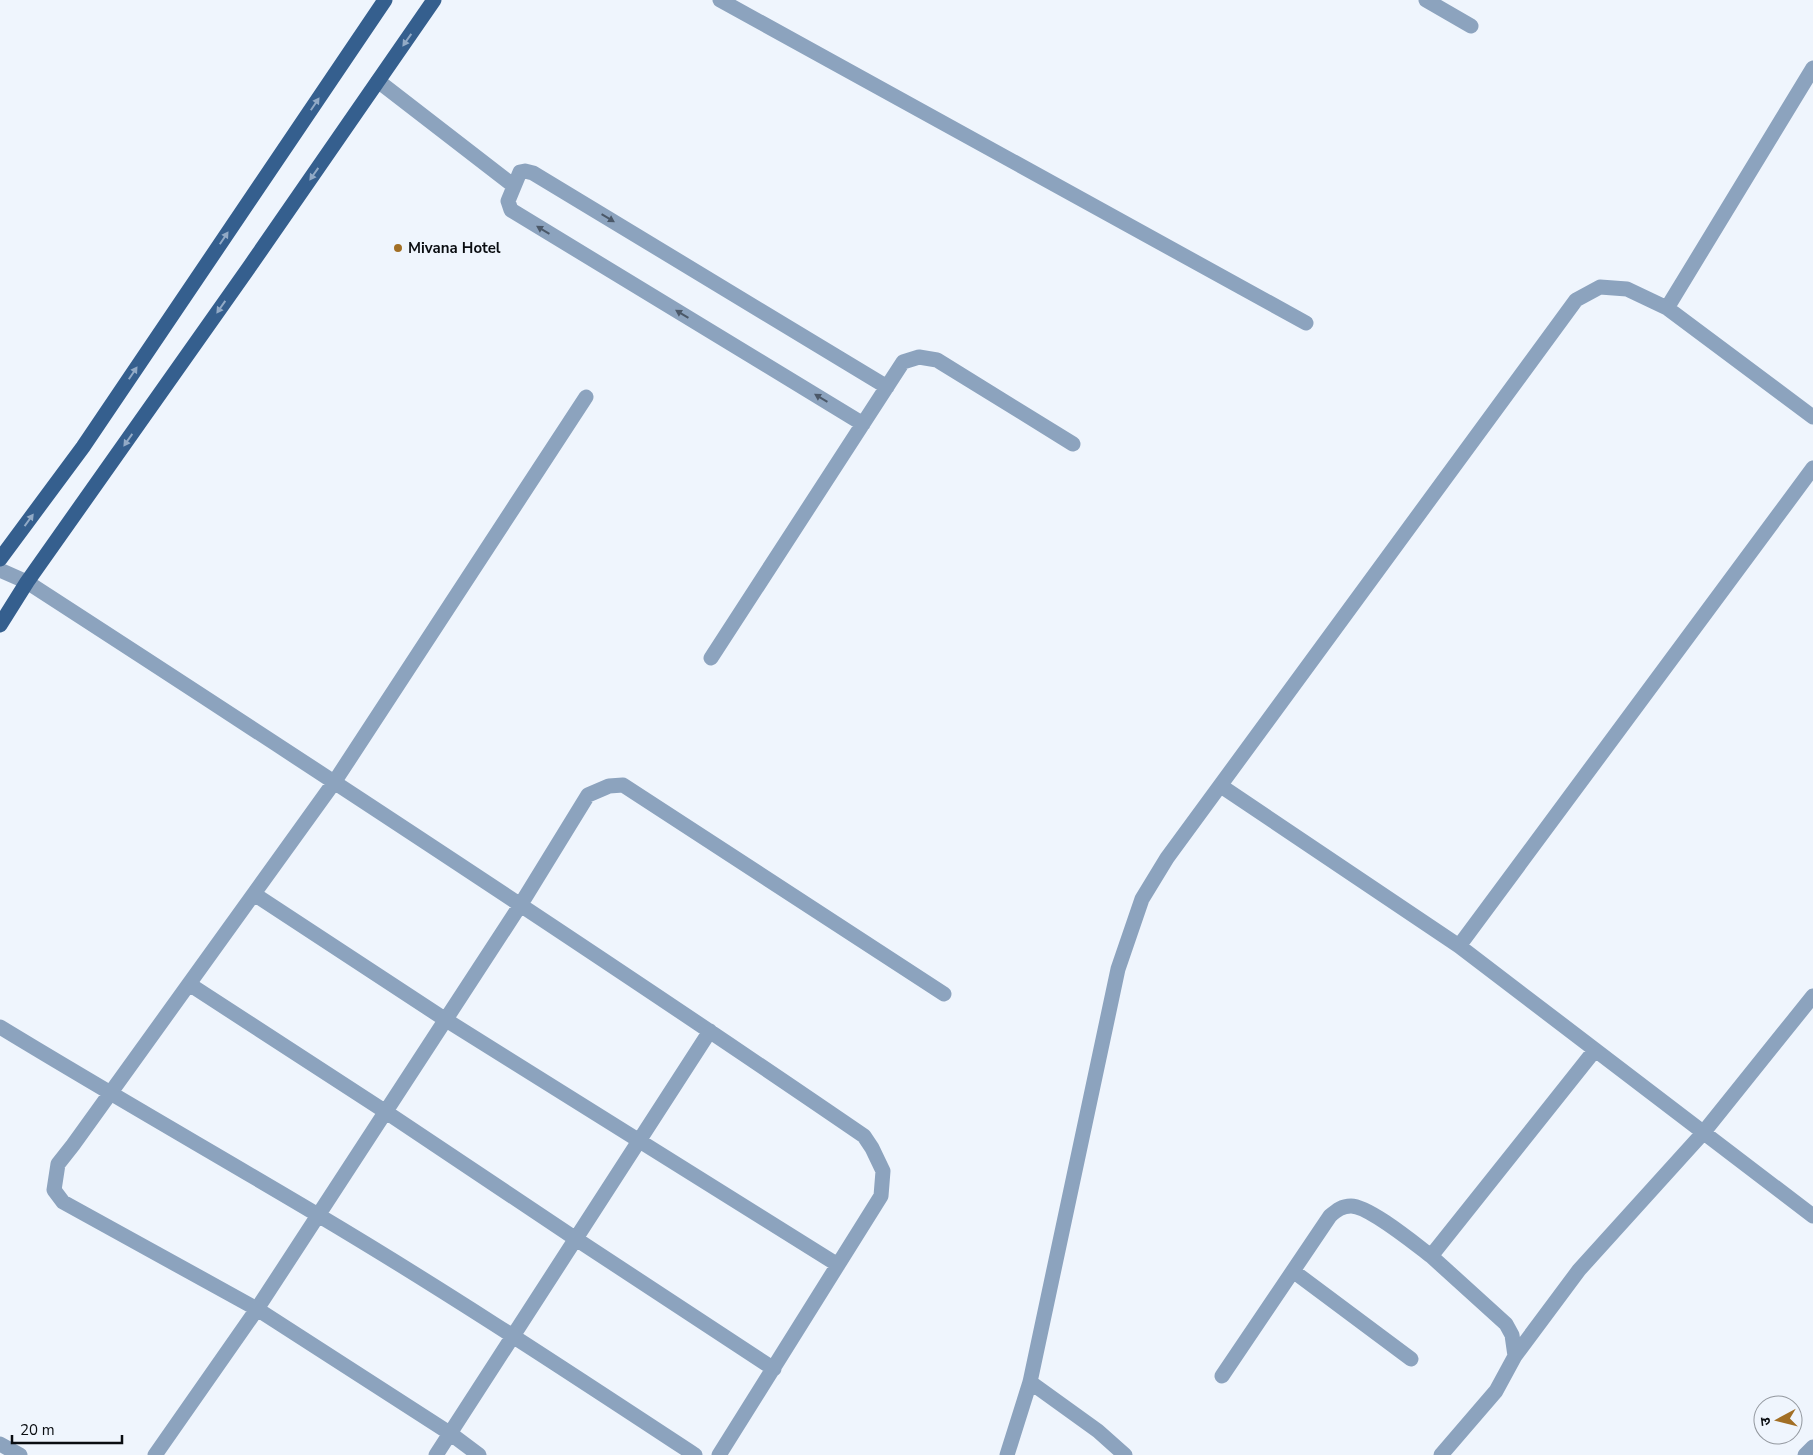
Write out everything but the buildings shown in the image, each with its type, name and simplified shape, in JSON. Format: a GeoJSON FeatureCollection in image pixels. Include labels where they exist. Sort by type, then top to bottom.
{"type":"FeatureCollection","features":[{"type":"Feature","properties":{"kind":"main road"},"geometry":{"type":"LineString","coordinates":[[0,559],[83,447],[385,0]]}},
{"type":"Feature","properties":{"kind":"main road"},"geometry":{"type":"LineString","coordinates":[[0,625],[27,582],[250,266],[434,0]]}},
{"type":"Feature","properties":{"kind":"street"},"geometry":{"type":"LineString","coordinates":[[720,0],[1306,323]]}},
{"type":"Feature","properties":{"kind":"street"},"geometry":{"type":"LineString","coordinates":[[1426,0],[1471,26]]}},
{"type":"Feature","properties":{"kind":"street"},"geometry":{"type":"LineString","coordinates":[[1667,308],[1813,68]]}},
{"type":"Feature","properties":{"kind":"street"},"geometry":{"type":"LineString","coordinates":[[378,81],[514,186]]}},
{"type":"Feature","properties":{"kind":"street"},"geometry":{"type":"LineString","coordinates":[[863,424],[516,214],[511,210],[508,201],[520,172],[525,170],[533,173],[887,386]]}},
{"type":"Feature","properties":{"kind":"street"},"geometry":{"type":"LineString","coordinates":[[1008,1455],[1030,1382],[1118,969],[1142,899],[1167,858],[1576,300],[1600,287],[1627,289],[1667,308],[1813,417]]}},
{"type":"Feature","properties":{"kind":"street"},"geometry":{"type":"LineString","coordinates":[[711,658],[903,362],[918,357],[937,360],[1073,444]]}},
{"type":"Feature","properties":{"kind":"street"},"geometry":{"type":"LineString","coordinates":[[478,1455],[451,1434],[257,1309],[63,1202],[54,1190],[58,1164],[335,781],[586,397]]}},
{"type":"Feature","properties":{"kind":"street"},"geometry":{"type":"LineString","coordinates":[[1459,946],[1813,468]]}},
{"type":"Feature","properties":{"kind":"street"},"geometry":{"type":"LineString","coordinates":[[0,570],[27,582],[335,781],[521,904],[864,1136],[872,1148],[882,1171],[881,1196],[720,1455]]}},
{"type":"Feature","properties":{"kind":"street"},"geometry":{"type":"LineString","coordinates":[[155,1455],[257,1309],[521,904],[588,795],[609,786],[623,785],[944,994]]}},
{"type":"Feature","properties":{"kind":"street"},"geometry":{"type":"LineString","coordinates":[[1221,786],[1459,946],[1813,1216]]}},
{"type":"Feature","properties":{"kind":"street"},"geometry":{"type":"LineString","coordinates":[[254,894],[446,1020],[838,1265]]}},
{"type":"Feature","properties":{"kind":"street"},"geometry":{"type":"LineString","coordinates":[[189,984],[774,1368]]}},
{"type":"Feature","properties":{"kind":"street"},"geometry":{"type":"LineString","coordinates":[[1441,1455],[1496,1391],[1515,1356],[1579,1270],[1703,1133],[1813,996]]}},
{"type":"Feature","properties":{"kind":"street"},"geometry":{"type":"LineString","coordinates":[[0,1027],[110,1094],[318,1215],[514,1336],[695,1455]]}},
{"type":"Feature","properties":{"kind":"street"},"geometry":{"type":"LineString","coordinates":[[436,1455],[710,1031]]}},
{"type":"Feature","properties":{"kind":"street"},"geometry":{"type":"LineString","coordinates":[[1431,1256],[1595,1050]]}},
{"type":"Feature","properties":{"kind":"street"},"geometry":{"type":"LineString","coordinates":[[1222,1376],[1330,1216],[1340,1208],[1353,1206],[1374,1215],[1431,1256],[1506,1324],[1512,1335],[1515,1356]]}},
{"type":"Feature","properties":{"kind":"street"},"geometry":{"type":"LineString","coordinates":[[1293,1271],[1411,1359]]}},
{"type":"Feature","properties":{"kind":"street"},"geometry":{"type":"LineString","coordinates":[[1030,1382],[1098,1431],[1125,1455]]}},
{"type":"Feature","properties":{"kind":"street"},"geometry":{"type":"LineString","coordinates":[[0,1444],[20,1455]]}},
{"type":"Feature","properties":{"kind":"street"},"geometry":{"type":"LineString","coordinates":[[1805,1455],[1813,1447]]}},
{"type":"Feature","properties":{"kind":"place","name":"Mivana Hotel"},"geometry":{"type":"Point","coordinates":[398,248]}}]}
